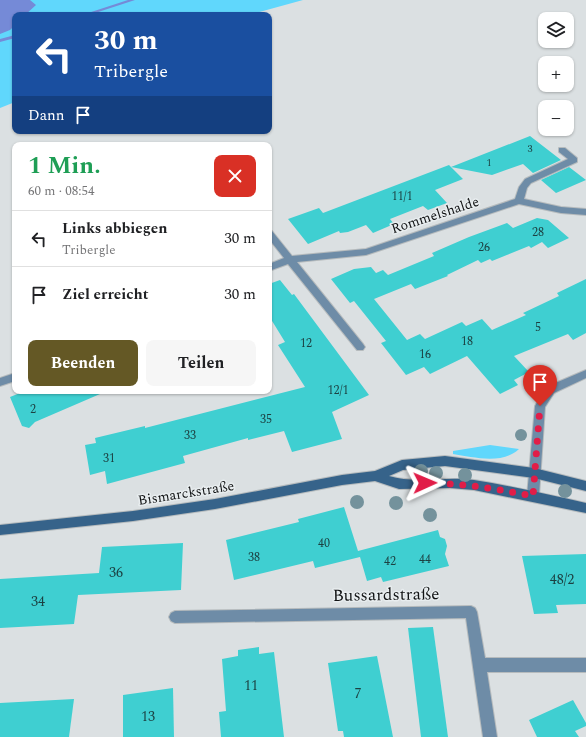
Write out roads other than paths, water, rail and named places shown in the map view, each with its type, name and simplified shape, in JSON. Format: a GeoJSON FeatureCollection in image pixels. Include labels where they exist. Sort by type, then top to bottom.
{"type":"FeatureCollection","features":[{"type":"Feature","properties":{"kind":"street"},"geometry":{"type":"LineString","coordinates":[[562,150],[574,160],[528,181],[523,187],[519,201],[561,210],[586,212]]}},
{"type":"Feature","properties":{"kind":"street","name":"Rommelshalde"},"geometry":{"type":"LineString","coordinates":[[272,267],[291,259],[366,252],[519,201]]}},
{"type":"Feature","properties":{"kind":"street"},"geometry":{"type":"LineString","coordinates":[[272,237],[360,347]]}},
{"type":"Feature","properties":{"kind":"street"},"geometry":{"type":"LineString","coordinates":[[533,496],[540,406],[550,390],[586,374]]}},
{"type":"Feature","properties":{"kind":"street"},"geometry":{"type":"LineString","coordinates":[[0,382],[12,378]]}},
{"type":"Feature","properties":{"kind":"street","name":"Bismarckstraße"},"geometry":{"type":"LineString","coordinates":[[0,530],[133,516],[215,504],[342,480],[375,476],[402,465],[445,461],[534,473],[586,486]]}},
{"type":"Feature","properties":{"kind":"street","name":"Bismarckstraße"},"geometry":{"type":"LineString","coordinates":[[375,476],[400,484],[450,483],[533,496],[586,508]]}},
{"type":"Feature","properties":{"kind":"street","name":"Bussardstraße"},"geometry":{"type":"LineString","coordinates":[[175,617],[472,612],[490,737]]}},
{"type":"Feature","properties":{"kind":"street"},"geometry":{"type":"LineString","coordinates":[[479,665],[586,665]]}},
{"type":"Feature","properties":{"kind":"waterway"},"geometry":{"type":"LineString","coordinates":[[94,12],[133,0]]}},
{"type":"Feature","properties":{"kind":"waterway"},"geometry":{"type":"LineString","coordinates":[[0,41],[12,37]]}}]}
